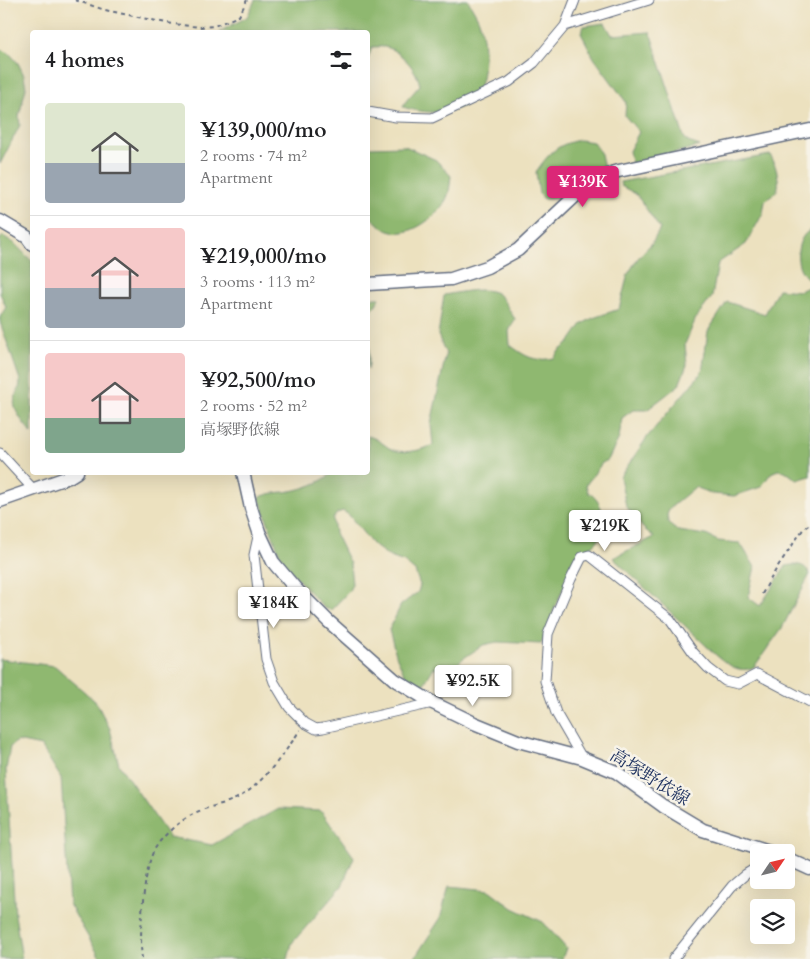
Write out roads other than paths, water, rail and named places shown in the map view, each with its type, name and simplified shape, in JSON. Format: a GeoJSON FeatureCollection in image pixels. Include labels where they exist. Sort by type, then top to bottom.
{"type":"FeatureCollection","features":[{"type":"Feature","properties":{"kind":"main road"},"geometry":{"type":"LineString","coordinates":[[370,284],[450,279],[487,267],[518,250],[586,186],[614,172],[810,130]]}},
{"type":"Feature","properties":{"kind":"main road"},"geometry":{"type":"LineString","coordinates":[[0,221],[30,242]]}},
{"type":"Feature","properties":{"kind":"main road"},"geometry":{"type":"LineString","coordinates":[[0,501],[72,475]]}},
{"type":"Feature","properties":{"kind":"main road","name":"高塚野依線"},"geometry":{"type":"LineString","coordinates":[[244,475],[259,532],[274,562],[295,588],[328,621],[395,680],[433,703],[474,723],[518,741],[582,758],[616,772],[663,806],[703,830],[750,845]]}},
{"type":"Feature","properties":{"kind":"main road"},"geometry":{"type":"LineString","coordinates":[[795,861],[809,866]]}},
{"type":"Feature","properties":{"kind":"street"},"geometry":{"type":"LineString","coordinates":[[370,112],[396,117],[432,118],[509,82],[534,64],[565,26],[575,0]]}},
{"type":"Feature","properties":{"kind":"street"},"geometry":{"type":"LineString","coordinates":[[565,26],[649,0]]}},
{"type":"Feature","properties":{"kind":"street"},"geometry":{"type":"LineString","coordinates":[[0,453],[34,490]]}},
{"type":"Feature","properties":{"kind":"street"},"geometry":{"type":"LineString","coordinates":[[259,532],[254,555],[266,659],[274,682],[289,707],[305,723],[316,729],[324,728],[433,703]]}},
{"type":"Feature","properties":{"kind":"street"},"geometry":{"type":"LineString","coordinates":[[582,758],[556,713],[544,681],[548,634],[582,557],[589,555],[670,618],[693,652],[725,682],[738,684],[757,674],[810,702]]}},
{"type":"Feature","properties":{"kind":"street"},"geometry":{"type":"LineString","coordinates":[[673,959],[732,886],[750,872]]}}]}
